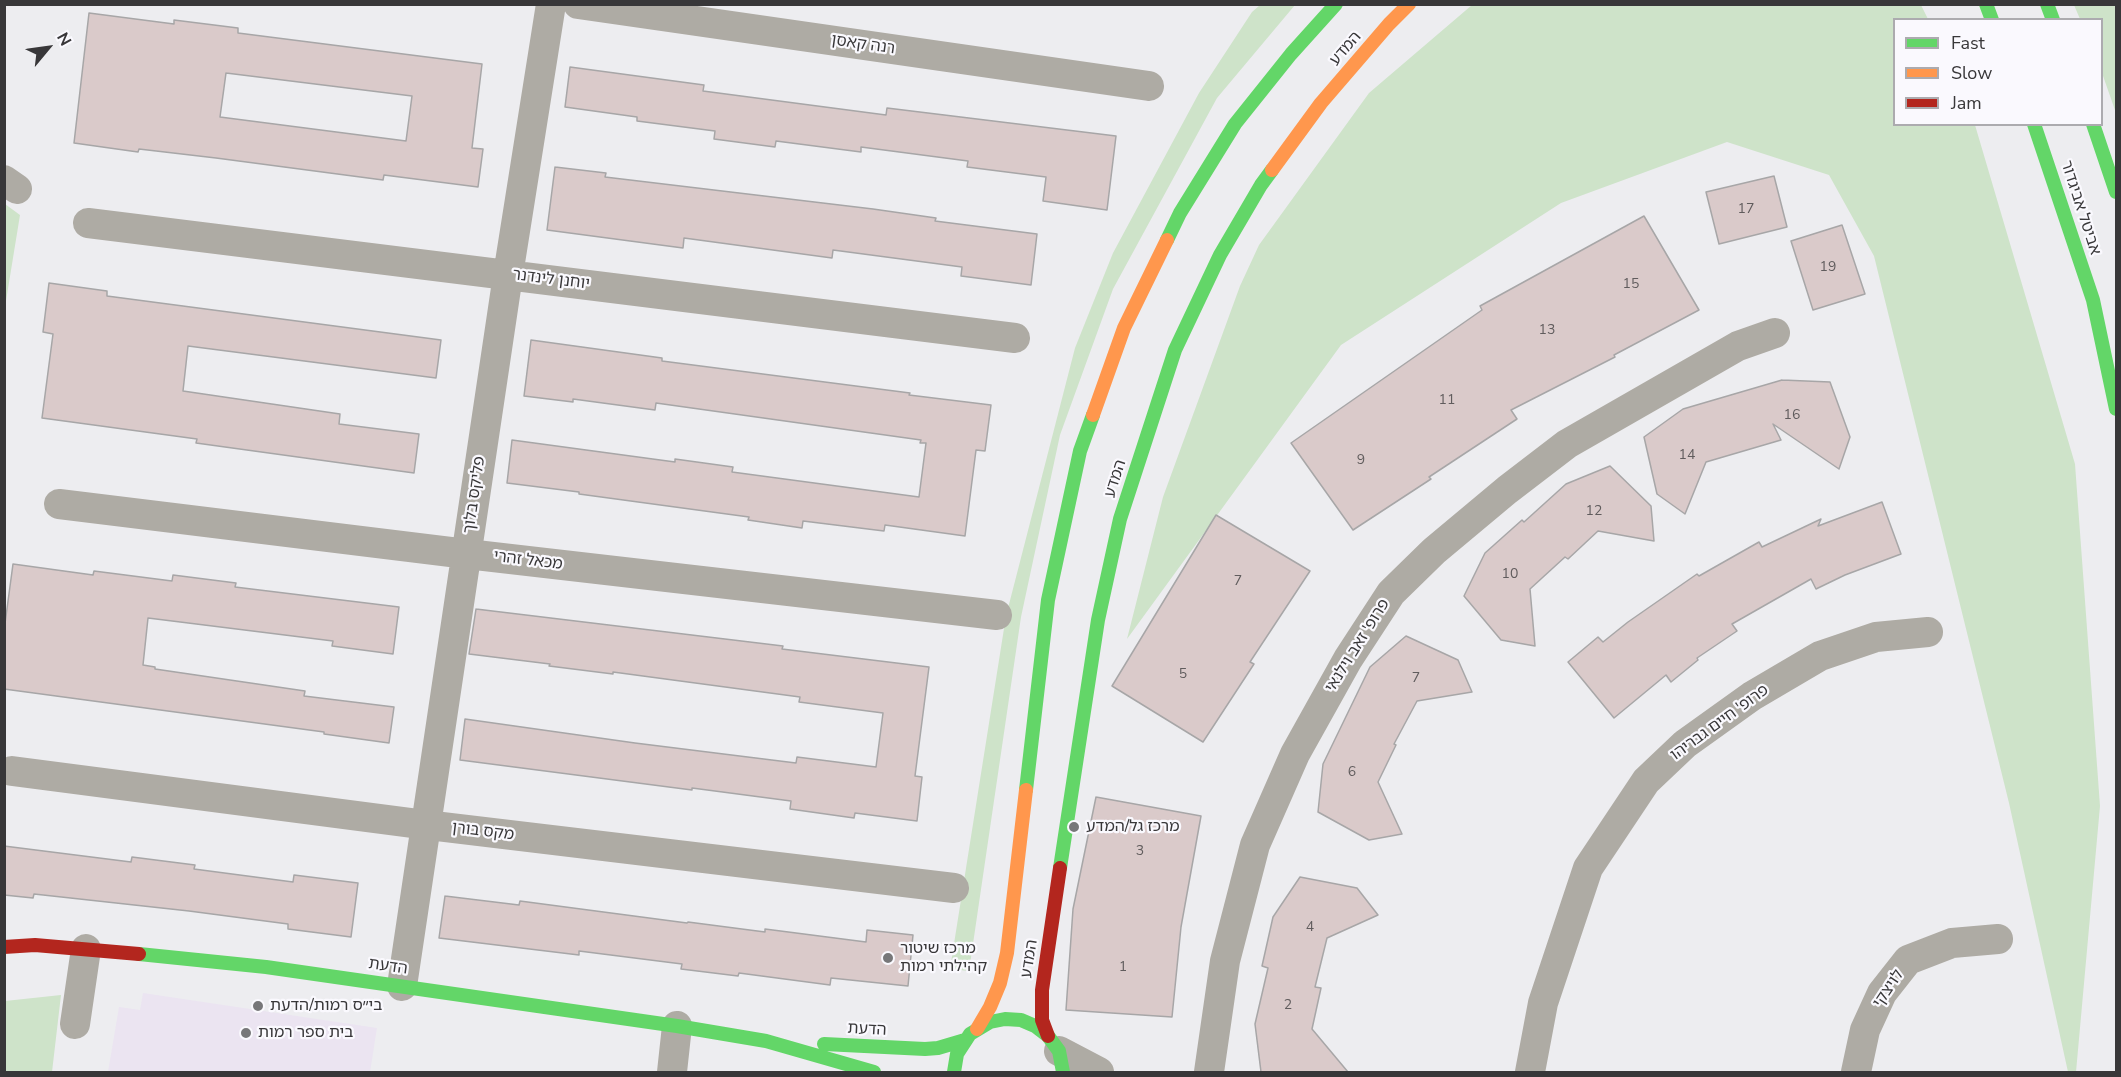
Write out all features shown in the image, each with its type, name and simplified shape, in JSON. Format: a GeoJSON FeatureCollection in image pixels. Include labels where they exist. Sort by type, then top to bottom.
{"type":"FeatureCollection","features":[{"type":"Feature","properties":{"kind":"street","name":"פליקס בלוך"},"geometry":{"type":"LineString","coordinates":[[402,986],[508,275],[551,4]]}},
{"type":"Feature","properties":{"kind":"street","name":"רנה קאסן"},"geometry":{"type":"LineString","coordinates":[[578,4],[1149,86]]}},
{"type":"Feature","properties":{"kind":"street","name":"המדע"},"geometry":{"type":"LineString","coordinates":[[977,1029],[1000,983],[1007,953],[1048,600],[1084,440],[1124,328],[1180,213],[1236,124],[1336,4]]}},
{"type":"Feature","properties":{"kind":"street","name":"המדע"},"geometry":{"type":"LineString","coordinates":[[1056,1053],[1042,1020],[1042,990],[1098,620],[1120,519],[1175,350],[1220,255],[1261,185],[1321,103],[1409,4]]}},
{"type":"Feature","properties":{"kind":"street"},"geometry":{"type":"LineString","coordinates":[[2047,4],[2053,18]]}},
{"type":"Feature","properties":{"kind":"street","name":"אביטל אביגדור"},"geometry":{"type":"LineString","coordinates":[[2035,126],[2092,300],[2116,409]]}},
{"type":"Feature","properties":{"kind":"street"},"geometry":{"type":"LineString","coordinates":[[2094,126],[2116,192]]}},
{"type":"Feature","properties":{"kind":"street","name":"יוחנן לינדנר"},"geometry":{"type":"LineString","coordinates":[[88,223],[1015,338]]}},
{"type":"Feature","properties":{"kind":"street","name":"פרופ' זאב וילנאי"},"geometry":{"type":"LineString","coordinates":[[1209,1072],[1225,961],[1255,845],[1295,754],[1348,659],[1391,592],[1434,551],[1567,444],[1738,346],[1775,333]]}},
{"type":"Feature","properties":{"kind":"street","name":"מכאל זהרי"},"geometry":{"type":"LineString","coordinates":[[58,504],[997,615]]}},
{"type":"Feature","properties":{"kind":"street","name":"פרופ' חיים גבריהו"},"geometry":{"type":"LineString","coordinates":[[1530,1072],[1543,1003],[1588,868],[1646,781],[1685,744],[1752,696],[1820,656],[1876,637],[1928,632]]}},
{"type":"Feature","properties":{"kind":"street","name":"מקס בורן"},"geometry":{"type":"LineString","coordinates":[[12,771],[427,825],[954,888]]}},
{"type":"Feature","properties":{"kind":"street","name":"לויצקי"},"geometry":{"type":"LineString","coordinates":[[1857,1072],[1865,1030],[1882,993],[1908,960],[1952,943],[1998,939]]}},
{"type":"Feature","properties":{"kind":"street","name":"הדעת"},"geometry":{"type":"LineString","coordinates":[[4,947],[35,945],[86,949],[266,967],[402,986],[766,1041],[874,1072]]}},
{"type":"Feature","properties":{"kind":"street"},"geometry":{"type":"LineString","coordinates":[[75,1024],[86,949]]}},
{"type":"Feature","properties":{"kind":"street"},"geometry":{"type":"LineString","coordinates":[[954,1072],[957,1054],[965,1040],[977,1029],[990,1022],[1005,1019],[1021,1020],[1035,1026],[1056,1053],[1099,1072]]}},
{"type":"Feature","properties":{"kind":"street"},"geometry":{"type":"LineString","coordinates":[[672,1072],[677,1026]]}},
{"type":"Feature","properties":{"kind":"street","name":"הדעת"},"geometry":{"type":"LineString","coordinates":[[766,1041],[925,1049],[938,1048],[965,1040]]}},
{"type":"Feature","properties":{"kind":"shaded area","name":"בית ספר רמות"},"geometry":{"type":"Polygon","coordinates":[[[143,993],[377,1028],[370,1072],[108,1072],[119,1007],[140,1010],[143,993]]]}},
{"type":"Feature","properties":{"kind":"green space"},"geometry":{"type":"Polygon","coordinates":[[[1260,5],[1295,5],[1217,98],[1113,289],[1060,435],[1021,617],[969,971],[950,969],[1006,616],[1075,348],[1113,253],[1199,93],[1252,12],[1260,5]]]}},
{"type":"Feature","properties":{"kind":"green space"},"geometry":{"type":"Polygon","coordinates":[[[1472,5],[1921,5],[1928,18],[1893,18],[1893,126],[1975,126],[2075,464],[2100,806],[2076,1072],[2068,1072],[2009,803],[1874,256],[1829,175],[1727,142],[1561,203],[1341,345],[1127,639],[1163,497],[1240,286],[1259,245],[1369,93],[1472,5]]]}},
{"type":"Feature","properties":{"kind":"green space"},"geometry":{"type":"Polygon","coordinates":[[[2074,5],[2116,5],[2116,113],[2103,76],[2103,18],[2080,18],[2074,5]]]}},
{"type":"Feature","properties":{"kind":"green space"},"geometry":{"type":"Polygon","coordinates":[[[5,204],[20,215],[5,307],[5,204]]]}},
{"type":"Feature","properties":{"kind":"green space"},"geometry":{"type":"Polygon","coordinates":[[[61,995],[52,1072],[5,1072],[5,1001],[61,995]]]}},
{"type":"Feature","properties":{"kind":"building"},"geometry":{"type":"Polygon","coordinates":[[[89,13],[174,24],[174,20],[238,28],[238,33],[482,64],[472,148],[483,149],[478,187],[384,175],[383,180],[216,158],[139,149],[138,152],[74,143],[89,13]],[[226,73],[220,117],[406,141],[412,96],[226,73]]]}},
{"type":"Feature","properties":{"kind":"building"},"geometry":{"type":"Polygon","coordinates":[[[570,67],[704,85],[703,91],[886,115],[887,108],[1116,136],[1107,210],[1043,201],[1046,177],[967,167],[968,161],[861,147],[861,152],[776,141],[775,147],[714,139],[715,131],[637,121],[637,117],[565,107],[570,67]]]}},
{"type":"Feature","properties":{"kind":"building"},"geometry":{"type":"Polygon","coordinates":[[[555,167],[606,173],[605,177],[873,209],[936,218],[935,221],[1037,234],[1031,285],[961,276],[962,267],[833,250],[832,258],[684,238],[683,248],[547,230],[555,167]]]}},
{"type":"Feature","properties":{"kind":"building"},"geometry":{"type":"Polygon","coordinates":[[[1774,176],[1787,227],[1719,244],[1706,192],[1774,176]]]}},
{"type":"Feature","properties":{"kind":"building"},"geometry":{"type":"Polygon","coordinates":[[[1644,216],[1699,310],[1614,355],[1615,357],[1511,410],[1517,419],[1353,530],[1291,443],[1482,310],[1480,306],[1644,216]]]}},
{"type":"Feature","properties":{"kind":"building"},"geometry":{"type":"Polygon","coordinates":[[[1842,225],[1865,294],[1813,310],[1791,241],[1842,225]]]}},
{"type":"Feature","properties":{"kind":"building"},"geometry":{"type":"Polygon","coordinates":[[[49,283],[107,291],[107,296],[441,340],[436,378],[188,346],[183,391],[340,414],[339,424],[419,434],[414,473],[196,443],[197,439],[42,418],[53,334],[43,332],[49,283]]]}},
{"type":"Feature","properties":{"kind":"building"},"geometry":{"type":"Polygon","coordinates":[[[531,340],[662,358],[662,361],[991,405],[985,451],[976,450],[965,536],[885,525],[884,531],[803,521],[802,528],[748,520],[749,517],[507,483],[512,440],[675,462],[675,459],[733,467],[732,472],[919,497],[926,443],[920,443],[921,440],[656,403],[655,410],[573,399],[573,402],[524,396],[531,340]]]}},
{"type":"Feature","properties":{"kind":"building"},"geometry":{"type":"Polygon","coordinates":[[[1782,380],[1830,382],[1850,437],[1839,469],[1773,424],[1781,440],[1706,462],[1685,514],[1657,494],[1644,437],[1683,409],[1782,380]]]}},
{"type":"Feature","properties":{"kind":"building"},"geometry":{"type":"Polygon","coordinates":[[[1610,466],[1651,506],[1654,541],[1598,531],[1568,559],[1565,557],[1530,589],[1535,646],[1501,640],[1464,596],[1485,553],[1566,484],[1610,466]]]}},
{"type":"Feature","properties":{"kind":"building"},"geometry":{"type":"Polygon","coordinates":[[[1882,502],[1901,554],[1845,575],[1816,589],[1811,579],[1732,624],[1737,631],[1697,658],[1698,660],[1671,682],[1666,675],[1614,718],[1568,662],[1598,637],[1603,642],[1697,574],[1699,576],[1759,542],[1762,547],[1821,519],[1818,526],[1882,502]]]}},
{"type":"Feature","properties":{"kind":"building"},"geometry":{"type":"Polygon","coordinates":[[[1216,515],[1310,571],[1250,662],[1254,664],[1203,742],[1112,686],[1216,515]]]}},
{"type":"Feature","properties":{"kind":"building"},"geometry":{"type":"Polygon","coordinates":[[[13,564],[93,575],[94,571],[172,581],[173,575],[236,583],[235,587],[399,607],[393,654],[332,646],[333,641],[148,618],[143,665],[155,667],[155,669],[305,691],[304,696],[394,707],[389,743],[324,734],[324,732],[4,689],[4,631],[13,564]]]}},
{"type":"Feature","properties":{"kind":"building"},"geometry":{"type":"Polygon","coordinates":[[[476,609],[783,646],[782,649],[929,667],[915,776],[922,777],[917,821],[855,813],[854,818],[790,809],[791,801],[460,760],[465,719],[796,763],[797,757],[876,767],[883,713],[799,702],[800,697],[469,654],[476,609]]]}},
{"type":"Feature","properties":{"kind":"building"},"geometry":{"type":"Polygon","coordinates":[[[1406,636],[1458,660],[1472,692],[1417,701],[1394,744],[1396,745],[1378,782],[1402,834],[1369,840],[1318,812],[1323,764],[1370,667],[1406,636]]]}},
{"type":"Feature","properties":{"kind":"building"},"geometry":{"type":"Polygon","coordinates":[[[1096,797],[1201,816],[1181,927],[1172,1017],[1066,1010],[1073,909],[1096,797]]]}},
{"type":"Feature","properties":{"kind":"building"},"geometry":{"type":"Polygon","coordinates":[[[4,846],[131,862],[132,857],[195,865],[194,869],[293,882],[294,875],[358,883],[351,937],[288,929],[288,924],[189,911],[34,894],[33,898],[4,895],[4,846]]]}},
{"type":"Feature","properties":{"kind":"building"},"geometry":{"type":"Polygon","coordinates":[[[1300,877],[1357,888],[1378,915],[1327,938],[1315,987],[1321,988],[1312,1029],[1348,1072],[1261,1072],[1255,1024],[1268,968],[1262,966],[1273,917],[1300,877]]]}},
{"type":"Feature","properties":{"kind":"building"},"geometry":{"type":"Polygon","coordinates":[[[445,896],[519,905],[520,901],[687,923],[765,932],[765,929],[866,942],[867,930],[913,935],[908,986],[831,978],[830,985],[739,973],[738,976],[681,969],[682,964],[579,951],[579,955],[439,938],[445,896]]]}},
{"type":"Feature","properties":{"kind":"traffic: fast"},"geometry":{"type":"LineString","coordinates":[[1167,240],[1180,213],[1235,124],[1291,54],[1336,4]]}},
{"type":"Feature","properties":{"kind":"traffic: fast"},"geometry":{"type":"LineString","coordinates":[[1986,4],[1991,18]]}},
{"type":"Feature","properties":{"kind":"traffic: fast"},"geometry":{"type":"LineString","coordinates":[[2047,4],[2052,18]]}},
{"type":"Feature","properties":{"kind":"traffic: fast"},"geometry":{"type":"LineString","coordinates":[[2035,126],[2093,300],[2116,409]]}},
{"type":"Feature","properties":{"kind":"traffic: fast"},"geometry":{"type":"LineString","coordinates":[[2094,126],[2116,192]]}},
{"type":"Feature","properties":{"kind":"traffic: fast"},"geometry":{"type":"LineString","coordinates":[[1060,868],[1098,620],[1120,519],[1175,350],[1220,255],[1272,170]]}},
{"type":"Feature","properties":{"kind":"traffic: fast"},"geometry":{"type":"LineString","coordinates":[[1026,790],[1048,600],[1080,451],[1093,415]]}},
{"type":"Feature","properties":{"kind":"traffic: fast"},"geometry":{"type":"LineString","coordinates":[[139,954],[266,967],[677,1026],[766,1041],[874,1072]]}},
{"type":"Feature","properties":{"kind":"traffic: fast"},"geometry":{"type":"LineString","coordinates":[[954,1072],[957,1054],[970,1034],[990,1022],[1005,1019],[1021,1020],[1035,1026],[1048,1036],[1059,1051],[1063,1072]]}},
{"type":"Feature","properties":{"kind":"traffic: fast"},"geometry":{"type":"LineString","coordinates":[[824,1044],[925,1049],[938,1048],[965,1040]]}},
{"type":"Feature","properties":{"kind":"traffic: slow"},"geometry":{"type":"LineString","coordinates":[[1272,170],[1321,103],[1409,4]]}},
{"type":"Feature","properties":{"kind":"traffic: slow"},"geometry":{"type":"LineString","coordinates":[[1093,415],[1124,328],[1167,240]]}},
{"type":"Feature","properties":{"kind":"traffic: slow"},"geometry":{"type":"LineString","coordinates":[[977,1029],[1000,983],[1007,953],[1026,790]]}},
{"type":"Feature","properties":{"kind":"traffic: jam"},"geometry":{"type":"LineString","coordinates":[[1048,1036],[1042,1020],[1042,990],[1060,868]]}},
{"type":"Feature","properties":{"kind":"traffic: jam"},"geometry":{"type":"LineString","coordinates":[[4,947],[35,945],[139,954]]}},
{"type":"Feature","properties":{"kind":"place","name":"מרכז גל/המדע"},"geometry":{"type":"Point","coordinates":[1074,827]}},
{"type":"Feature","properties":{"kind":"place","name":"מרכז שיטור קהילתי רמות"},"geometry":{"type":"Point","coordinates":[888,958]}},
{"type":"Feature","properties":{"kind":"place","name":"בי״ס רמות/הדעת"},"geometry":{"type":"Point","coordinates":[258,1006]}},
{"type":"Feature","properties":{"kind":"place","name":"בית ספר רמות"},"geometry":{"type":"Point","coordinates":[246,1033]}}]}
